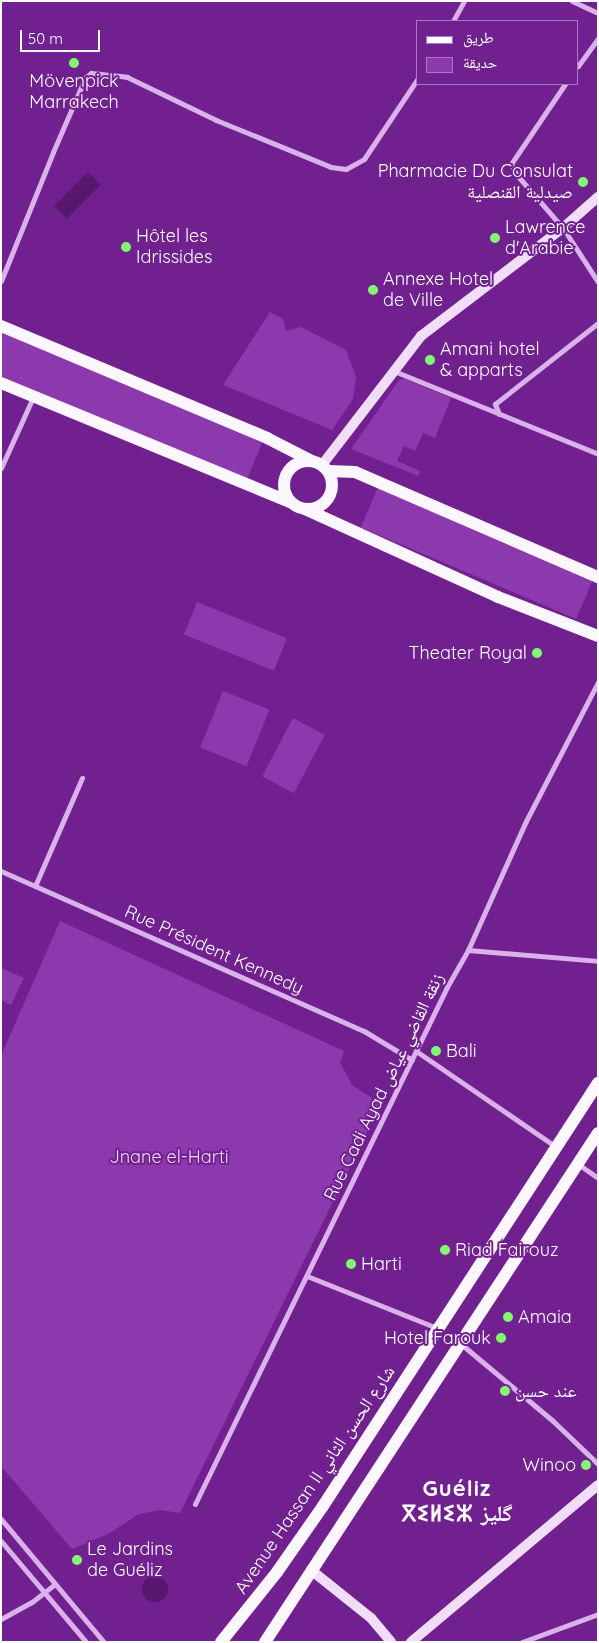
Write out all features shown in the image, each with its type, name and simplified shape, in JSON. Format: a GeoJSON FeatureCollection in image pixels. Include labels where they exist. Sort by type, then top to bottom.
{"type":"FeatureCollection","features":[{"type":"Feature","properties":{"kind":"main road"},"geometry":{"type":"LineString","coordinates":[[1,326],[267,438],[321,466],[332,481],[329,496],[319,506],[304,509]]}},
{"type":"Feature","properties":{"kind":"main road"},"geometry":{"type":"LineString","coordinates":[[1,384],[290,502],[498,597],[598,636]]}},
{"type":"Feature","properties":{"kind":"main road"},"geometry":{"type":"LineString","coordinates":[[290,502],[284,491],[286,473],[295,464],[356,472],[598,577]]}},
{"type":"Feature","properties":{"kind":"main road","name":"Avenue Hassan II شارع الحسن الثاني"},"geometry":{"type":"LineString","coordinates":[[222,1642],[262,1592],[322,1506],[598,1083]]}},
{"type":"Feature","properties":{"kind":"main road"},"geometry":{"type":"LineString","coordinates":[[265,1642],[598,1133]]}},
{"type":"Feature","properties":{"kind":"street"},"geometry":{"type":"LineString","coordinates":[[454,20],[464,1]]}},
{"type":"Feature","properties":{"kind":"street"},"geometry":{"type":"LineString","coordinates":[[572,1],[598,13]]}},
{"type":"Feature","properties":{"kind":"street"},"geometry":{"type":"LineString","coordinates":[[579,65],[598,38]]}},
{"type":"Feature","properties":{"kind":"street"},"geometry":{"type":"LineString","coordinates":[[1,281],[52,152],[85,78],[92,73],[127,77],[216,120],[324,164],[346,169],[364,159],[416,81]]}},
{"type":"Feature","properties":{"kind":"street"},"geometry":{"type":"LineString","coordinates":[[564,85],[512,160],[516,174],[563,228],[598,282]]}},
{"type":"Feature","properties":{"kind":"street"},"geometry":{"type":"LineString","coordinates":[[321,466],[426,330],[563,228],[598,197]]}},
{"type":"Feature","properties":{"kind":"street"},"geometry":{"type":"LineString","coordinates":[[499,414],[495,404],[598,323]]}},
{"type":"Feature","properties":{"kind":"street"},"geometry":{"type":"LineString","coordinates":[[394,371],[598,454]]}},
{"type":"Feature","properties":{"kind":"street"},"geometry":{"type":"LineString","coordinates":[[1,468],[33,397]]}},
{"type":"Feature","properties":{"kind":"street","name":"Rue Cadi Ayad زنقة القاضي عياض"},"geometry":{"type":"LineString","coordinates":[[195,1504],[416,1051],[468,950],[526,821],[598,682]]}},
{"type":"Feature","properties":{"kind":"street"},"geometry":{"type":"LineString","coordinates":[[35,886],[82,778]]}},
{"type":"Feature","properties":{"kind":"street","name":"Rue Président Kennedy"},"geometry":{"type":"LineString","coordinates":[[1,871],[364,1031],[412,1060]]}},
{"type":"Feature","properties":{"kind":"street"},"geometry":{"type":"LineString","coordinates":[[468,950],[598,961]]}},
{"type":"Feature","properties":{"kind":"street"},"geometry":{"type":"LineString","coordinates":[[416,1051],[556,1147]]}},
{"type":"Feature","properties":{"kind":"street"},"geometry":{"type":"LineString","coordinates":[[578,1163],[598,1178]]}},
{"type":"Feature","properties":{"kind":"street"},"geometry":{"type":"LineString","coordinates":[[307,1276],[439,1329]]}},
{"type":"Feature","properties":{"kind":"street"},"geometry":{"type":"LineString","coordinates":[[460,1343],[553,1421],[598,1464]]}},
{"type":"Feature","properties":{"kind":"street"},"geometry":{"type":"LineString","coordinates":[[411,1642],[598,1485]]}},
{"type":"Feature","properties":{"kind":"street"},"geometry":{"type":"LineString","coordinates":[[1,1519],[104,1642]]}},
{"type":"Feature","properties":{"kind":"street"},"geometry":{"type":"LineString","coordinates":[[1,1541],[86,1642]]}},
{"type":"Feature","properties":{"kind":"street"},"geometry":{"type":"LineString","coordinates":[[311,1570],[371,1618],[391,1642]]}},
{"type":"Feature","properties":{"kind":"street"},"geometry":{"type":"LineString","coordinates":[[1,1619],[55,1584]]}},
{"type":"Feature","properties":{"kind":"street"},"geometry":{"type":"LineString","coordinates":[[522,1642],[598,1614]]}},
{"type":"Feature","properties":{"kind":"green space"},"geometry":{"type":"Polygon","coordinates":[[[270,312],[283,319],[286,331],[301,327],[346,350],[356,377],[353,399],[332,430],[223,385],[270,312]]]}},
{"type":"Feature","properties":{"kind":"green space"},"geometry":{"type":"Polygon","coordinates":[[[1,329],[263,440],[245,485],[1,381],[1,329]]]}},
{"type":"Feature","properties":{"kind":"green space"},"geometry":{"type":"Polygon","coordinates":[[[405,379],[451,398],[435,438],[423,433],[415,451],[404,446],[397,461],[420,471],[418,476],[351,449],[399,380],[405,379]]]}},
{"type":"Feature","properties":{"kind":"green space"},"geometry":{"type":"Polygon","coordinates":[[[378,487],[593,578],[576,619],[361,528],[378,487]]]}},
{"type":"Feature","properties":{"kind":"green space"},"geometry":{"type":"Polygon","coordinates":[[[197,602],[287,638],[274,671],[184,634],[197,602]]]}},
{"type":"Feature","properties":{"kind":"green space"},"geometry":{"type":"Polygon","coordinates":[[[223,691],[269,710],[247,766],[200,748],[223,691]]]}},
{"type":"Feature","properties":{"kind":"green space"},"geometry":{"type":"Polygon","coordinates":[[[293,718],[325,735],[294,793],[262,776],[293,718]]]}},
{"type":"Feature","properties":{"kind":"green space","name":"Jnane el-Harti"},"geometry":{"type":"Polygon","coordinates":[[[60,921],[344,1051],[340,1062],[352,1085],[381,1104],[180,1513],[160,1510],[139,1514],[108,1534],[72,1549],[1,1466],[1,1056],[60,921]]]}},
{"type":"Feature","properties":{"kind":"green space"},"geometry":{"type":"Polygon","coordinates":[[[1,968],[24,978],[11,1005],[1,1000],[1,968]]]}},
{"type":"Feature","properties":{"kind":"shaded area"},"geometry":{"type":"Polygon","coordinates":[[[88,172],[101,185],[67,219],[54,206],[88,172]]]}},
{"type":"Feature","properties":{"kind":"shaded area"},"geometry":{"type":"Polygon","coordinates":[[[155,1576],[164,1580],[168,1589],[164,1598],[155,1602],[146,1598],[142,1589],[146,1580],[155,1576]]]}},
{"type":"Feature","properties":{"kind":"place","name":"Mövenpick Marrakech"},"geometry":{"type":"Point","coordinates":[74,63]}},
{"type":"Feature","properties":{"kind":"place","name":"Pharmacie Du Consulat صيدلية القنصلية"},"geometry":{"type":"Point","coordinates":[583,182]}},
{"type":"Feature","properties":{"kind":"place","name":"Lawrence d'Arabie"},"geometry":{"type":"Point","coordinates":[495,238]}},
{"type":"Feature","properties":{"kind":"place","name":"Hôtel les Idrissides"},"geometry":{"type":"Point","coordinates":[126,247]}},
{"type":"Feature","properties":{"kind":"place","name":"Annexe Hotel de Ville"},"geometry":{"type":"Point","coordinates":[373,290]}},
{"type":"Feature","properties":{"kind":"place","name":"Amani hotel & apparts"},"geometry":{"type":"Point","coordinates":[430,360]}},
{"type":"Feature","properties":{"kind":"place","name":"Theater Royal"},"geometry":{"type":"Point","coordinates":[537,653]}},
{"type":"Feature","properties":{"kind":"place","name":"Bali"},"geometry":{"type":"Point","coordinates":[436,1051]}},
{"type":"Feature","properties":{"kind":"place","name":"Riad Fairouz"},"geometry":{"type":"Point","coordinates":[445,1250]}},
{"type":"Feature","properties":{"kind":"place","name":"Harti"},"geometry":{"type":"Point","coordinates":[351,1264]}},
{"type":"Feature","properties":{"kind":"place","name":"Amaia"},"geometry":{"type":"Point","coordinates":[508,1317]}},
{"type":"Feature","properties":{"kind":"place","name":"Hotel Farouk"},"geometry":{"type":"Point","coordinates":[501,1338]}},
{"type":"Feature","properties":{"kind":"place","name":"عند حسن"},"geometry":{"type":"Point","coordinates":[505,1391]}},
{"type":"Feature","properties":{"kind":"place","name":"Winoo"},"geometry":{"type":"Point","coordinates":[586,1465]}},
{"type":"Feature","properties":{"kind":"place","name":"Le Jardins de Guéliz"},"geometry":{"type":"Point","coordinates":[77,1560]}},
{"type":"Feature","properties":{"kind":"district","name":"Guéliz ⴳⵉⵍⵉⵣ گليز"},"geometry":{"type":"Point","coordinates":[457,1500]}}]}
